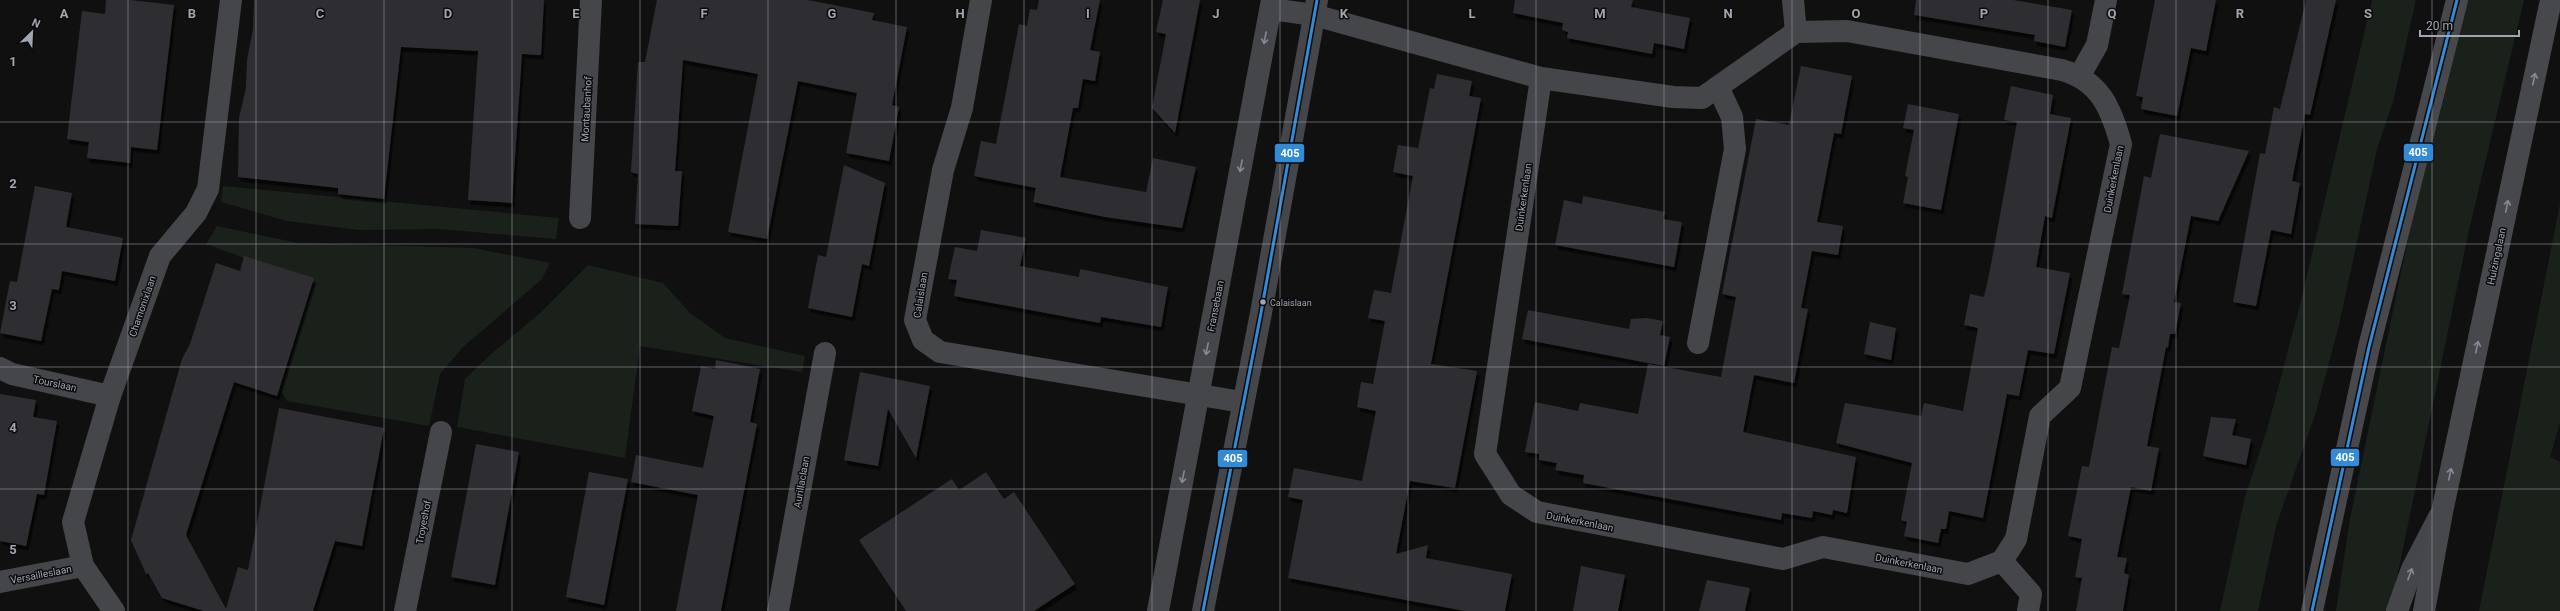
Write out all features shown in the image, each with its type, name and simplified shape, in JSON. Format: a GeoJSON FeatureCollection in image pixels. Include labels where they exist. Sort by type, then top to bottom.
{"type":"FeatureCollection","features":[{"type":"Feature","properties":{"kind":"main road"},"geometry":{"type":"LineString","coordinates":[[2312,611],[2369,347],[2457,0]]}},
{"type":"Feature","properties":{"kind":"main road","name":"Huizingalaan"},"geometry":{"type":"LineString","coordinates":[[2424,611],[2442,512],[2551,0]]}},
{"type":"Feature","properties":{"kind":"street","name":"Chamonixlaan"},"geometry":{"type":"LineString","coordinates":[[114,611],[83,566],[73,522],[110,396],[160,256],[196,213],[208,188],[231,0]]}},
{"type":"Feature","properties":{"kind":"street","name":"Montaubanhof"},"geometry":{"type":"LineString","coordinates":[[580,218],[592,0]]}},
{"type":"Feature","properties":{"kind":"street","name":"Calaislaan"},"geometry":{"type":"LineString","coordinates":[[981,0],[962,108],[943,170],[915,320],[923,340],[940,352],[1242,402]]}},
{"type":"Feature","properties":{"kind":"street"},"geometry":{"type":"LineString","coordinates":[[1272,4],[1316,8],[1541,78],[1673,97],[1702,98],[1796,32],[1793,0]]}},
{"type":"Feature","properties":{"kind":"street"},"geometry":{"type":"LineString","coordinates":[[2080,75],[2097,45],[2106,0]]}},
{"type":"Feature","properties":{"kind":"street","name":"Fransebaan"},"geometry":{"type":"LineString","coordinates":[[1158,611],[1272,4]]}},
{"type":"Feature","properties":{"kind":"street"},"geometry":{"type":"LineString","coordinates":[[1203,611],[1242,402],[1261,313],[1316,8]]}},
{"type":"Feature","properties":{"kind":"street","name":"Duinkerkenlaan"},"geometry":{"type":"LineString","coordinates":[[1541,78],[1485,454],[1511,495],[1537,512],[1783,559],[1823,547],[1968,574],[2002,561],[2016,538],[2040,416],[2070,388],[2121,144],[2113,116],[2101,96],[2080,75],[2062,70],[1847,31],[1796,32]]}},
{"type":"Feature","properties":{"kind":"street"},"geometry":{"type":"LineString","coordinates":[[1698,343],[1735,150],[1732,117],[1718,87]]}},
{"type":"Feature","properties":{"kind":"street","name":"Aurillaclaan"},"geometry":{"type":"LineString","coordinates":[[778,611],[825,353]]}},
{"type":"Feature","properties":{"kind":"street","name":"Tourslaan"},"geometry":{"type":"LineString","coordinates":[[0,368],[12,374],[110,396]]}},
{"type":"Feature","properties":{"kind":"street","name":"Troyeshof"},"geometry":{"type":"LineString","coordinates":[[405,611],[441,432]]}},
{"type":"Feature","properties":{"kind":"street","name":"Huizingalaan"},"geometry":{"type":"LineString","coordinates":[[2397,611],[2412,568],[2442,512]]}},
{"type":"Feature","properties":{"kind":"street"},"geometry":{"type":"LineString","coordinates":[[2002,561],[2031,594],[2028,611]]}},
{"type":"Feature","properties":{"kind":"street","name":"Versailleslaan"},"geometry":{"type":"LineString","coordinates":[[0,582],[83,566]]}},
{"type":"Feature","properties":{"kind":"shaded area"},"geometry":{"type":"Polygon","coordinates":[[[2372,0],[2416,0],[2393,102],[2377,149],[2339,325],[2316,412],[2276,526],[2258,611],[2220,611],[2245,497],[2268,426],[2300,305],[2372,0]]]}},
{"type":"Feature","properties":{"kind":"shaded area"},"geometry":{"type":"Polygon","coordinates":[[[2467,0],[2524,0],[2469,230],[2390,611],[2336,611],[2350,519],[2421,175],[2467,0]]]}},
{"type":"Feature","properties":{"kind":"shaded area"},"geometry":{"type":"Polygon","coordinates":[[[223,186],[559,218],[556,239],[439,229],[359,230],[287,221],[221,202],[223,186]]]}},
{"type":"Feature","properties":{"kind":"shaded area"},"geometry":{"type":"Polygon","coordinates":[[[2560,204],[2560,423],[2550,457],[2560,462],[2560,611],[2479,611],[2560,204]]]}},
{"type":"Feature","properties":{"kind":"shaded area"},"geometry":{"type":"Polygon","coordinates":[[[217,226],[298,243],[473,248],[550,263],[541,280],[463,347],[440,374],[429,426],[287,401],[281,390],[314,284],[206,244],[217,226]]]}},
{"type":"Feature","properties":{"kind":"shaded area"},"geometry":{"type":"Polygon","coordinates":[[[588,265],[663,283],[690,313],[725,338],[805,356],[802,372],[640,346],[625,458],[457,427],[465,379],[491,354],[539,314],[588,265]]]}},
{"type":"Feature","properties":{"kind":"building"},"geometry":{"type":"Polygon","coordinates":[[[106,0],[130,0],[174,5],[157,150],[131,147],[130,163],[87,158],[89,142],[67,139],[82,11],[105,14],[106,0]]]}},
{"type":"Feature","properties":{"kind":"building"},"geometry":{"type":"Polygon","coordinates":[[[254,0],[544,0],[541,55],[522,54],[512,203],[468,200],[478,51],[401,47],[384,199],[338,194],[338,188],[238,177],[239,118],[246,88],[247,60],[253,29],[254,0]]]}},
{"type":"Feature","properties":{"kind":"building"},"geometry":{"type":"Polygon","coordinates":[[[657,0],[808,0],[874,13],[872,20],[907,27],[892,105],[899,107],[889,161],[846,153],[857,93],[798,81],[767,239],[728,232],[758,74],[683,60],[675,171],[682,171],[678,226],[635,224],[638,174],[631,172],[638,62],[645,62],[657,0]]]}},
{"type":"Feature","properties":{"kind":"building"},"geometry":{"type":"Polygon","coordinates":[[[1039,0],[1100,0],[1090,50],[1100,52],[1095,81],[1083,79],[1078,108],[1073,108],[1060,177],[1146,192],[1153,158],[1196,167],[1182,228],[1105,217],[1033,202],[1036,188],[974,176],[981,141],[996,144],[1019,24],[1027,26],[1030,9],[1037,10],[1039,0]]]}},
{"type":"Feature","properties":{"kind":"building"},"geometry":{"type":"Polygon","coordinates":[[[1163,0],[1200,0],[1175,133],[1152,108],[1166,34],[1156,32],[1163,0]]]}},
{"type":"Feature","properties":{"kind":"building"},"geometry":{"type":"Polygon","coordinates":[[[1515,0],[1633,0],[1631,7],[1690,18],[1684,49],[1654,43],[1652,54],[1567,38],[1568,32],[1562,30],[1563,23],[1513,13],[1515,0]]]}},
{"type":"Feature","properties":{"kind":"building"},"geometry":{"type":"Polygon","coordinates":[[[1916,0],[2013,0],[2072,10],[2065,47],[2034,41],[2035,35],[1914,15],[1916,0]]]}},
{"type":"Feature","properties":{"kind":"building"},"geometry":{"type":"Polygon","coordinates":[[[2155,0],[2216,0],[2206,51],[2191,48],[2177,116],[2141,109],[2143,97],[2136,96],[2155,0]]]}},
{"type":"Feature","properties":{"kind":"building"},"geometry":{"type":"Polygon","coordinates":[[[2306,0],[2336,0],[2310,115],[2305,114],[2292,181],[2300,183],[2291,234],[2271,230],[2256,306],[2233,302],[2260,153],[2265,154],[2274,107],[2280,109],[2306,0]]]}},
{"type":"Feature","properties":{"kind":"building"},"geometry":{"type":"Polygon","coordinates":[[[1801,66],[1852,76],[1841,134],[1834,133],[1817,222],[1843,226],[1838,255],[1812,251],[1801,308],[1808,309],[1794,383],[1754,375],[1743,432],[1856,457],[1847,513],[1833,510],[1832,515],[1813,511],[1812,518],[1782,513],[1781,520],[1583,483],[1584,475],[1555,470],[1557,463],[1539,460],[1539,454],[1525,452],[1535,402],[1578,411],[1580,403],[1638,414],[1648,364],[1721,377],[1736,297],[1722,294],[1756,119],[1789,125],[1801,66]]]}},
{"type":"Feature","properties":{"kind":"building"},"geometry":{"type":"Polygon","coordinates":[[[1437,74],[1472,81],[1469,96],[1481,98],[1431,364],[1477,371],[1455,488],[1410,481],[1396,554],[1428,545],[1426,558],[1512,574],[1505,611],[1465,611],[1288,578],[1303,500],[1288,497],[1294,468],[1362,481],[1376,411],[1357,407],[1361,382],[1373,384],[1385,321],[1368,318],[1374,290],[1391,293],[1413,176],[1393,172],[1398,145],[1418,148],[1430,88],[1434,89],[1437,74]]]}},
{"type":"Feature","properties":{"kind":"building"},"geometry":{"type":"Polygon","coordinates":[[[2011,86],[2053,95],[2050,114],[2071,118],[2052,218],[2045,216],[2036,267],[2070,273],[2054,354],[2028,350],[2019,396],[2007,394],[1983,518],[1949,511],[1946,529],[1941,529],[1938,543],[1904,536],[1907,522],[1901,520],[1912,463],[1836,443],[1845,403],[1921,416],[1924,403],[1963,411],[1978,328],[1964,325],[1970,294],[1984,297],[1990,270],[2017,122],[2004,120],[2011,86]]]}},
{"type":"Feature","properties":{"kind":"building"},"geometry":{"type":"Polygon","coordinates":[[[1908,104],[1959,114],[1941,210],[1903,203],[1908,177],[1905,176],[1914,130],[1903,128],[1908,104]]]}},
{"type":"Feature","properties":{"kind":"building"},"geometry":{"type":"Polygon","coordinates":[[[2160,134],[2249,151],[2218,221],[2191,216],[2174,302],[2181,303],[2175,334],[2170,334],[2168,348],[2166,347],[2147,446],[2159,448],[2151,491],[2131,487],[2117,557],[2127,558],[2124,573],[2129,575],[2123,611],[2076,611],[2082,578],[2075,577],[2082,539],[2068,536],[2082,466],[2089,467],[2112,347],[2119,348],[2130,295],[2122,294],[2144,176],[2151,178],[2160,134]]]}},
{"type":"Feature","properties":{"kind":"building"},"geometry":{"type":"Polygon","coordinates":[[[844,165],[885,183],[869,266],[862,264],[852,317],[808,308],[818,255],[826,257],[844,165]]]}},
{"type":"Feature","properties":{"kind":"building"},"geometry":{"type":"Polygon","coordinates":[[[35,186],[72,193],[66,227],[123,238],[115,281],[62,271],[59,290],[52,289],[41,341],[0,333],[10,281],[17,282],[35,186]]]}},
{"type":"Feature","properties":{"kind":"building"},"geometry":{"type":"Polygon","coordinates":[[[1583,196],[1665,212],[1663,219],[1682,222],[1674,267],[1555,245],[1564,200],[1582,204],[1583,196]]]}},
{"type":"Feature","properties":{"kind":"building"},"geometry":{"type":"Polygon","coordinates":[[[981,230],[1026,238],[1020,266],[1079,277],[1080,269],[1168,287],[1161,327],[1101,317],[1100,323],[954,296],[957,280],[948,279],[955,247],[977,251],[981,230]]]}},
{"type":"Feature","properties":{"kind":"building"},"geometry":{"type":"Polygon","coordinates":[[[244,256],[314,278],[277,396],[234,382],[186,535],[226,609],[238,567],[248,570],[279,408],[384,428],[362,546],[335,541],[313,611],[204,611],[162,598],[148,573],[146,574],[131,540],[182,359],[190,344],[216,263],[240,271],[244,256]]]}},
{"type":"Feature","properties":{"kind":"building"},"geometry":{"type":"Polygon","coordinates":[[[1528,310],[1629,329],[1631,319],[1647,318],[1663,321],[1660,335],[1670,337],[1664,366],[1522,339],[1528,310]]]}},
{"type":"Feature","properties":{"kind":"building"},"geometry":{"type":"Polygon","coordinates":[[[1870,322],[1896,328],[1891,360],[1864,354],[1870,322]]]}},
{"type":"Feature","properties":{"kind":"building"},"geometry":{"type":"Polygon","coordinates":[[[716,360],[760,369],[750,422],[757,424],[721,611],[676,611],[698,495],[631,482],[636,455],[703,468],[714,416],[692,411],[701,366],[715,369],[716,360]]]}},
{"type":"Feature","properties":{"kind":"building"},"geometry":{"type":"Polygon","coordinates":[[[860,372],[930,386],[916,458],[888,409],[878,466],[844,460],[860,372]]]}},
{"type":"Feature","properties":{"kind":"building"},"geometry":{"type":"Polygon","coordinates":[[[0,394],[36,400],[33,417],[57,421],[44,495],[37,494],[26,546],[0,541],[0,394]]]}},
{"type":"Feature","properties":{"kind":"building"},"geometry":{"type":"Polygon","coordinates":[[[2211,417],[2236,419],[2232,435],[2251,439],[2246,465],[2203,456],[2211,417]]]}},
{"type":"Feature","properties":{"kind":"building"},"geometry":{"type":"Polygon","coordinates":[[[476,444],[519,452],[495,585],[451,577],[476,444]]]}},
{"type":"Feature","properties":{"kind":"building"},"geometry":{"type":"Polygon","coordinates":[[[589,472],[628,479],[604,605],[566,597],[589,472]]]}},
{"type":"Feature","properties":{"kind":"building"},"geometry":{"type":"Polygon","coordinates":[[[986,472],[1004,499],[1014,492],[1075,584],[1034,611],[906,611],[859,540],[952,479],[959,490],[986,472]]]}},
{"type":"Feature","properties":{"kind":"building"},"geometry":{"type":"Polygon","coordinates":[[[1581,566],[1625,575],[1618,611],[1573,611],[1581,566]]]}},
{"type":"Feature","properties":{"kind":"building"},"geometry":{"type":"Polygon","coordinates":[[[1707,580],[1750,588],[1745,611],[1699,611],[1707,580]]]}},
{"type":"Feature","properties":{"kind":"transit line","name":"405"},"geometry":{"type":"LineString","coordinates":[[1203,611],[1261,313],[1317,0]]}},
{"type":"Feature","properties":{"kind":"transit line","name":"405"},"geometry":{"type":"LineString","coordinates":[[2312,611],[2369,347],[2457,0]]}},
{"type":"Feature","properties":{"kind":"place","name":"Calaislaan"},"geometry":{"type":"Point","coordinates":[1263,302]}}]}
